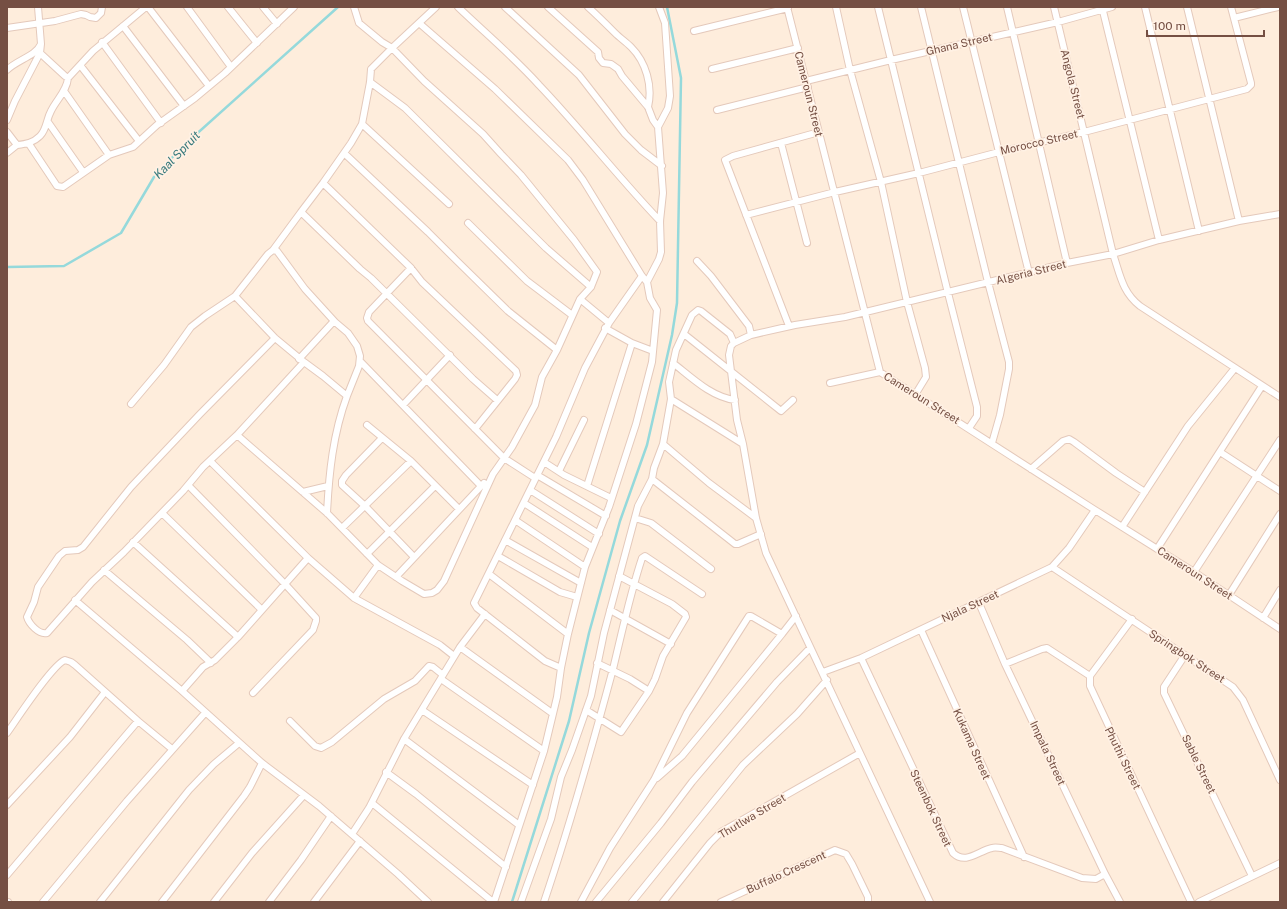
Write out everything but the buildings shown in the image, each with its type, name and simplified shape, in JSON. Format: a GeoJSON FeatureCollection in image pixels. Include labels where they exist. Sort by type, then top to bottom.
{"type":"FeatureCollection","features":[{"type":"Feature","properties":{"kind":"street"},"geometry":{"type":"LineString","coordinates":[[7,120],[15,101],[40,53],[41,44],[38,7]]}},
{"type":"Feature","properties":{"kind":"street"},"geometry":{"type":"LineString","coordinates":[[7,28],[83,14],[96,18],[101,13],[102,7]]}},
{"type":"Feature","properties":{"kind":"street"},"geometry":{"type":"LineString","coordinates":[[7,153],[17,145],[29,144],[40,136],[48,122],[50,111],[64,91],[68,78],[102,42],[147,7],[209,86]]}},
{"type":"Feature","properties":{"kind":"street"},"geometry":{"type":"LineString","coordinates":[[187,7],[231,67]]}},
{"type":"Feature","properties":{"kind":"street"},"geometry":{"type":"LineString","coordinates":[[228,7],[257,42]]}},
{"type":"Feature","properties":{"kind":"street"},"geometry":{"type":"LineString","coordinates":[[264,7],[277,24]]}},
{"type":"Feature","properties":{"kind":"street"},"geometry":{"type":"LineString","coordinates":[[29,144],[59,187],[63,187],[109,155],[130,149],[139,142],[231,67],[294,7]]}},
{"type":"Feature","properties":{"kind":"street"},"geometry":{"type":"LineString","coordinates":[[354,7],[359,23],[382,42],[392,48],[424,82],[483,134],[521,175],[574,240],[597,273],[591,287],[580,299],[572,315],[557,350],[542,377],[535,405],[514,443],[492,474],[396,577]]}},
{"type":"Feature","properties":{"kind":"street"},"geometry":{"type":"LineString","coordinates":[[131,404],[164,365],[192,327],[205,316],[235,296],[256,268],[273,250],[323,183],[362,124],[370,82],[370,68],[436,7]]}},
{"type":"Feature","properties":{"kind":"street"},"geometry":{"type":"LineString","coordinates":[[458,7],[538,83],[572,120],[629,188],[660,221]]}},
{"type":"Feature","properties":{"kind":"street"},"geometry":{"type":"LineString","coordinates":[[505,7],[579,75],[625,134],[641,150],[662,166]]}},
{"type":"Feature","properties":{"kind":"street"},"geometry":{"type":"LineString","coordinates":[[548,7],[598,52],[599,58],[603,63],[610,64],[618,69],[648,107],[653,120],[658,127]]}},
{"type":"Feature","properties":{"kind":"street"},"geometry":{"type":"LineString","coordinates":[[588,7],[631,47],[646,68],[650,100],[648,107]]}},
{"type":"Feature","properties":{"kind":"street"},"geometry":{"type":"LineString","coordinates":[[647,282],[661,252],[660,221],[663,193],[658,127],[668,108],[670,96],[664,23],[659,7]]}},
{"type":"Feature","properties":{"kind":"street"},"geometry":{"type":"LineString","coordinates":[[836,7],[850,70],[881,182],[907,302],[926,372],[924,381],[915,395]]}},
{"type":"Feature","properties":{"kind":"street"},"geometry":{"type":"LineString","coordinates":[[878,7],[978,410],[977,416],[969,428]]}},
{"type":"Feature","properties":{"kind":"street"},"geometry":{"type":"LineString","coordinates":[[921,7],[933,50],[988,282],[1010,364],[1000,415],[992,443]]}},
{"type":"Feature","properties":{"kind":"street"},"geometry":{"type":"LineString","coordinates":[[963,7],[1029,272]]}},
{"type":"Feature","properties":{"kind":"street"},"geometry":{"type":"LineString","coordinates":[[1007,7],[1067,263]]}},
{"type":"Feature","properties":{"kind":"street","name":"Angola Street"},"geometry":{"type":"LineString","coordinates":[[1054,7],[1113,254],[1127,293],[1131,299],[1280,397]]}},
{"type":"Feature","properties":{"kind":"street","name":"Ghana Street"},"geometry":{"type":"LineString","coordinates":[[717,110],[850,70],[1013,31],[1058,22],[1102,8],[1112,7]]}},
{"type":"Feature","properties":{"kind":"street"},"geometry":{"type":"LineString","coordinates":[[1145,7],[1169,110],[1200,231]]}},
{"type":"Feature","properties":{"kind":"street"},"geometry":{"type":"LineString","coordinates":[[1187,7],[1239,221]]}},
{"type":"Feature","properties":{"kind":"street","name":"Morocco Street"},"geometry":{"type":"LineString","coordinates":[[746,215],[1084,132],[1247,89],[1251,85],[1231,7]]}},
{"type":"Feature","properties":{"kind":"street"},"geometry":{"type":"LineString","coordinates":[[1234,18],[1278,7]]}},
{"type":"Feature","properties":{"kind":"street"},"geometry":{"type":"LineString","coordinates":[[694,31],[788,8]]}},
{"type":"Feature","properties":{"kind":"street","name":"Cameroun Street"},"geometry":{"type":"LineString","coordinates":[[788,8],[880,372],[1194,572],[1280,629]]}},
{"type":"Feature","properties":{"kind":"street"},"geometry":{"type":"LineString","coordinates":[[1102,8],[1159,240]]}},
{"type":"Feature","properties":{"kind":"street"},"geometry":{"type":"LineString","coordinates":[[372,803],[494,902],[544,751],[557,697],[568,634],[585,567],[606,516],[636,424],[652,362],[657,310],[650,298],[647,282],[583,180],[568,160],[495,89],[419,23]]}},
{"type":"Feature","properties":{"kind":"street"},"geometry":{"type":"LineString","coordinates":[[123,26],[184,106]]}},
{"type":"Feature","properties":{"kind":"street"},"geometry":{"type":"LineString","coordinates":[[102,42],[161,123]]}},
{"type":"Feature","properties":{"kind":"street"},"geometry":{"type":"LineString","coordinates":[[7,70],[16,62],[37,51],[41,44]]}},
{"type":"Feature","properties":{"kind":"street"},"geometry":{"type":"LineString","coordinates":[[712,69],[798,48]]}},
{"type":"Feature","properties":{"kind":"street"},"geometry":{"type":"LineString","coordinates":[[40,53],[68,78]]}},
{"type":"Feature","properties":{"kind":"street"},"geometry":{"type":"LineString","coordinates":[[80,65],[139,142]]}},
{"type":"Feature","properties":{"kind":"street"},"geometry":{"type":"LineString","coordinates":[[370,82],[405,108],[546,248],[591,287]]}},
{"type":"Feature","properties":{"kind":"street"},"geometry":{"type":"LineString","coordinates":[[64,91],[109,155]]}},
{"type":"Feature","properties":{"kind":"street"},"geometry":{"type":"LineString","coordinates":[[48,122],[83,172]]}},
{"type":"Feature","properties":{"kind":"street"},"geometry":{"type":"LineString","coordinates":[[362,124],[449,204]]}},
{"type":"Feature","properties":{"kind":"street"},"geometry":{"type":"LineString","coordinates":[[7,132],[17,145]]}},
{"type":"Feature","properties":{"kind":"street"},"geometry":{"type":"LineString","coordinates":[[792,326],[725,160],[733,156],[819,132]]}},
{"type":"Feature","properties":{"kind":"street"},"geometry":{"type":"LineString","coordinates":[[780,143],[807,243]]}},
{"type":"Feature","properties":{"kind":"street"},"geometry":{"type":"LineString","coordinates":[[344,153],[428,232],[508,311],[557,350]]}},
{"type":"Feature","properties":{"kind":"street"},"geometry":{"type":"LineString","coordinates":[[323,183],[411,268],[422,282],[516,371],[516,379],[497,400],[475,429]]}},
{"type":"Feature","properties":{"kind":"street","name":"Algeria Street"},"geometry":{"type":"LineString","coordinates":[[1266,216],[1280,210]]}},
{"type":"Feature","properties":{"kind":"street"},"geometry":{"type":"LineString","coordinates":[[301,212],[473,379],[497,400]]}},
{"type":"Feature","properties":{"kind":"street","name":"Algeria Street"},"geometry":{"type":"LineString","coordinates":[[734,343],[751,335],[792,326],[845,318],[864,312],[948,293],[1029,272],[1113,254],[1159,240],[1239,221],[1280,214]]}},
{"type":"Feature","properties":{"kind":"street"},"geometry":{"type":"LineString","coordinates":[[468,223],[527,281],[572,315]]}},
{"type":"Feature","properties":{"kind":"street"},"geometry":{"type":"LineString","coordinates":[[273,250],[277,251],[305,289],[334,321],[354,340],[359,352],[360,361],[357,373],[347,396],[336,434],[328,486],[328,513]]}},
{"type":"Feature","properties":{"kind":"street"},"geometry":{"type":"LineString","coordinates":[[697,261],[711,276],[749,326],[751,335]]}},
{"type":"Feature","properties":{"kind":"street"},"geometry":{"type":"LineString","coordinates":[[411,268],[369,312],[367,319],[504,458],[606,516]]}},
{"type":"Feature","properties":{"kind":"street"},"geometry":{"type":"LineString","coordinates":[[561,668],[545,661],[484,614],[474,603],[556,437],[585,368],[605,328],[642,276]]}},
{"type":"Feature","properties":{"kind":"street"},"geometry":{"type":"LineString","coordinates":[[235,296],[275,338],[301,361],[323,376],[347,396]]}},
{"type":"Feature","properties":{"kind":"street"},"geometry":{"type":"LineString","coordinates":[[580,299],[609,322]]}},
{"type":"Feature","properties":{"kind":"street"},"geometry":{"type":"LineString","coordinates":[[521,902],[551,819],[561,777],[591,696],[597,663],[610,610],[638,506],[652,479],[654,468],[663,444],[670,399],[669,382],[676,350],[692,315],[696,310],[700,310],[730,334],[734,343],[729,350],[735,400],[756,518],[766,553],[930,902]]}},
{"type":"Feature","properties":{"kind":"street"},"geometry":{"type":"LineString","coordinates":[[275,338],[195,418],[131,487],[83,547],[78,550],[65,551],[59,556],[38,587],[27,619],[34,627],[41,632],[46,633],[104,570],[162,513],[203,467],[237,436],[334,321]]}},
{"type":"Feature","properties":{"kind":"street"},"geometry":{"type":"LineString","coordinates":[[605,328],[632,343],[653,351]]}},
{"type":"Feature","properties":{"kind":"street"},"geometry":{"type":"LineString","coordinates":[[684,334],[781,411],[793,400]]}},
{"type":"Feature","properties":{"kind":"street"},"geometry":{"type":"LineString","coordinates":[[587,486],[632,343]]}},
{"type":"Feature","properties":{"kind":"street"},"geometry":{"type":"LineString","coordinates":[[403,405],[450,355]]}},
{"type":"Feature","properties":{"kind":"street"},"geometry":{"type":"LineString","coordinates":[[360,361],[481,486]]}},
{"type":"Feature","properties":{"kind":"street"},"geometry":{"type":"LineString","coordinates":[[673,363],[714,393],[725,399],[735,400]]}},
{"type":"Feature","properties":{"kind":"street"},"geometry":{"type":"LineString","coordinates":[[1122,527],[1188,426],[1235,368]]}},
{"type":"Feature","properties":{"kind":"street"},"geometry":{"type":"LineString","coordinates":[[830,383],[880,372]]}},
{"type":"Feature","properties":{"kind":"street"},"geometry":{"type":"LineString","coordinates":[[1157,549],[1262,386]]}},
{"type":"Feature","properties":{"kind":"street"},"geometry":{"type":"LineString","coordinates":[[670,399],[743,444]]}},
{"type":"Feature","properties":{"kind":"street"},"geometry":{"type":"LineString","coordinates":[[559,471],[584,420]]}},
{"type":"Feature","properties":{"kind":"street"},"geometry":{"type":"LineString","coordinates":[[367,425],[411,461],[459,510]]}},
{"type":"Feature","properties":{"kind":"street"},"geometry":{"type":"LineString","coordinates":[[237,436],[328,513],[378,565],[424,594],[432,593],[440,587],[449,571],[492,474]]}},
{"type":"Feature","properties":{"kind":"street"},"geometry":{"type":"LineString","coordinates":[[382,438],[346,475],[342,481],[343,487],[365,506],[414,557]]}},
{"type":"Feature","properties":{"kind":"street"},"geometry":{"type":"LineString","coordinates":[[1031,469],[1063,441],[1069,439],[1145,492]]}},
{"type":"Feature","properties":{"kind":"street"},"geometry":{"type":"LineString","coordinates":[[1194,572],[1280,440]]}},
{"type":"Feature","properties":{"kind":"street"},"geometry":{"type":"LineString","coordinates":[[663,444],[756,518]]}},
{"type":"Feature","properties":{"kind":"street"},"geometry":{"type":"LineString","coordinates":[[1220,452],[1280,490]]}},
{"type":"Feature","properties":{"kind":"street"},"geometry":{"type":"LineString","coordinates":[[210,461],[308,558],[354,598],[440,644],[454,656]]}},
{"type":"Feature","properties":{"kind":"street"},"geometry":{"type":"LineString","coordinates":[[342,528],[411,461]]}},
{"type":"Feature","properties":{"kind":"street"},"geometry":{"type":"LineString","coordinates":[[544,462],[611,498]]}},
{"type":"Feature","properties":{"kind":"street"},"geometry":{"type":"LineString","coordinates":[[652,479],[735,544],[761,534]]}},
{"type":"Feature","properties":{"kind":"street"},"geometry":{"type":"LineString","coordinates":[[188,485],[286,584],[313,614],[316,622],[313,630],[253,693]]}},
{"type":"Feature","properties":{"kind":"street"},"geometry":{"type":"LineString","coordinates":[[303,492],[328,486]]}},
{"type":"Feature","properties":{"kind":"street"},"geometry":{"type":"LineString","coordinates":[[367,554],[435,486]]}},
{"type":"Feature","properties":{"kind":"street"},"geometry":{"type":"LineString","coordinates":[[530,490],[599,534]]}},
{"type":"Feature","properties":{"kind":"street"},"geometry":{"type":"LineString","coordinates":[[524,503],[592,547]]}},
{"type":"Feature","properties":{"kind":"street","name":"Njala Street"},"geometry":{"type":"LineString","coordinates":[[823,672],[861,658],[1052,567],[1069,548],[1095,510]]}},
{"type":"Feature","properties":{"kind":"street"},"geometry":{"type":"LineString","coordinates":[[162,513],[262,610]]}},
{"type":"Feature","properties":{"kind":"street"},"geometry":{"type":"LineString","coordinates":[[1229,595],[1280,514]]}},
{"type":"Feature","properties":{"kind":"street"},"geometry":{"type":"LineString","coordinates":[[635,518],[651,523],[711,569]]}},
{"type":"Feature","properties":{"kind":"street"},"geometry":{"type":"LineString","coordinates":[[515,520],[585,567]]}},
{"type":"Feature","properties":{"kind":"street"},"geometry":{"type":"LineString","coordinates":[[505,540],[581,583]]}},
{"type":"Feature","properties":{"kind":"street"},"geometry":{"type":"LineString","coordinates":[[133,542],[238,637]]}},
{"type":"Feature","properties":{"kind":"street"},"geometry":{"type":"LineString","coordinates":[[498,556],[560,592],[577,596]]}},
{"type":"Feature","properties":{"kind":"street"},"geometry":{"type":"LineString","coordinates":[[544,902],[569,824],[626,619],[633,584],[642,558],[644,556],[702,594]]}},
{"type":"Feature","properties":{"kind":"street"},"geometry":{"type":"LineString","coordinates":[[182,691],[203,667],[211,663],[238,637],[308,558]]}},
{"type":"Feature","properties":{"kind":"street"},"geometry":{"type":"LineString","coordinates":[[354,598],[378,565]]}},
{"type":"Feature","properties":{"kind":"street","name":"Springbok Street"},"geometry":{"type":"LineString","coordinates":[[1052,567],[1230,684],[1243,700],[1280,780]]}},
{"type":"Feature","properties":{"kind":"street"},"geometry":{"type":"LineString","coordinates":[[104,570],[187,640],[211,663]]}},
{"type":"Feature","properties":{"kind":"street"},"geometry":{"type":"LineString","coordinates":[[489,574],[568,634]]}},
{"type":"Feature","properties":{"kind":"street"},"geometry":{"type":"LineString","coordinates":[[586,710],[621,732],[649,691],[658,672],[661,660],[684,624],[686,618],[685,614],[672,604],[619,576]]}},
{"type":"Feature","properties":{"kind":"street"},"geometry":{"type":"LineString","coordinates":[[1263,618],[1280,590]]}},
{"type":"Feature","properties":{"kind":"street"},"geometry":{"type":"LineString","coordinates":[[75,600],[182,691],[262,764],[331,816],[428,902]]}},
{"type":"Feature","properties":{"kind":"street","name":"Impala Street"},"geometry":{"type":"LineString","coordinates":[[979,603],[1005,664],[1105,874],[1120,902]]}},
{"type":"Feature","properties":{"kind":"street"},"geometry":{"type":"LineString","coordinates":[[610,610],[670,644]]}},
{"type":"Feature","properties":{"kind":"street"},"geometry":{"type":"LineString","coordinates":[[352,834],[372,803],[386,772],[404,739],[454,656],[484,614]]}},
{"type":"Feature","properties":{"kind":"street"},"geometry":{"type":"LineString","coordinates":[[581,902],[610,848],[654,780],[687,713],[748,617],[751,616],[782,634]]}},
{"type":"Feature","properties":{"kind":"street"},"geometry":{"type":"LineString","coordinates":[[654,780],[682,756],[796,616]]}},
{"type":"Feature","properties":{"kind":"street"},"geometry":{"type":"LineString","coordinates":[[1005,664],[1042,648],[1047,648],[1090,676],[1132,619]]}},
{"type":"Feature","properties":{"kind":"street","name":"Kukama Street"},"geometry":{"type":"LineString","coordinates":[[921,630],[1024,857]]}},
{"type":"Feature","properties":{"kind":"street"},"geometry":{"type":"LineString","coordinates":[[460,647],[552,713]]}},
{"type":"Feature","properties":{"kind":"street"},"geometry":{"type":"LineString","coordinates":[[596,902],[657,828],[692,782],[777,682],[810,648]]}},
{"type":"Feature","properties":{"kind":"street","name":"Sable Street"},"geometry":{"type":"LineString","coordinates":[[1185,655],[1164,687],[1164,693],[1252,876]]}},
{"type":"Feature","properties":{"kind":"street","name":"Steenbok Street"},"geometry":{"type":"LineString","coordinates":[[861,658],[953,854],[964,859],[994,848],[1002,848],[1082,878],[1096,879],[1105,874]]}},
{"type":"Feature","properties":{"kind":"street"},"geometry":{"type":"LineString","coordinates":[[7,733],[46,679],[62,661],[68,661],[75,665],[172,749]]}},
{"type":"Feature","properties":{"kind":"street"},"geometry":{"type":"LineString","coordinates":[[597,663],[630,679],[649,691]]}},
{"type":"Feature","properties":{"kind":"street"},"geometry":{"type":"LineString","coordinates":[[290,722],[315,746],[321,748],[332,742],[384,699],[415,681],[429,666],[544,751]]}},
{"type":"Feature","properties":{"kind":"street","name":"Phuthi Street"},"geometry":{"type":"LineString","coordinates":[[1090,676],[1090,686],[1191,902]]}},
{"type":"Feature","properties":{"kind":"street"},"geometry":{"type":"LineString","coordinates":[[632,902],[743,766],[797,714],[827,680]]}},
{"type":"Feature","properties":{"kind":"street"},"geometry":{"type":"LineString","coordinates":[[7,806],[70,737],[105,692]]}},
{"type":"Feature","properties":{"kind":"street"},"geometry":{"type":"LineString","coordinates":[[422,710],[533,785]]}},
{"type":"Feature","properties":{"kind":"street"},"geometry":{"type":"LineString","coordinates":[[43,902],[126,801],[205,713]]}},
{"type":"Feature","properties":{"kind":"street"},"geometry":{"type":"LineString","coordinates":[[7,875],[138,721]]}},
{"type":"Feature","properties":{"kind":"street"},"geometry":{"type":"LineString","coordinates":[[404,739],[519,825]]}},
{"type":"Feature","properties":{"kind":"street"},"geometry":{"type":"LineString","coordinates":[[100,902],[189,790],[214,764],[239,743]]}},
{"type":"Feature","properties":{"kind":"street","name":"Thutlwa Street"},"geometry":{"type":"LineString","coordinates":[[663,902],[710,843],[721,832],[860,753]]}},
{"type":"Feature","properties":{"kind":"street"},"geometry":{"type":"LineString","coordinates":[[162,902],[244,796],[262,764]]}},
{"type":"Feature","properties":{"kind":"street"},"geometry":{"type":"LineString","coordinates":[[386,772],[506,866]]}},
{"type":"Feature","properties":{"kind":"street"},"geometry":{"type":"LineString","coordinates":[[214,902],[252,853],[304,795]]}},
{"type":"Feature","properties":{"kind":"street"},"geometry":{"type":"LineString","coordinates":[[269,902],[301,860],[331,816]]}},
{"type":"Feature","properties":{"kind":"street"},"geometry":{"type":"LineString","coordinates":[[314,902],[360,841]]}},
{"type":"Feature","properties":{"kind":"street","name":"Buffalo Crescent"},"geometry":{"type":"LineString","coordinates":[[721,902],[835,850],[846,854],[868,898],[868,902]]}},
{"type":"Feature","properties":{"kind":"street"},"geometry":{"type":"LineString","coordinates":[[1200,902],[1280,863]]}},
{"type":"Feature","properties":{"kind":"waterway","name":"Kaal Spruit"},"geometry":{"type":"LineString","coordinates":[[7,267],[64,266],[121,233],[154,177],[182,147],[338,7]]}},
{"type":"Feature","properties":{"kind":"waterway"},"geometry":{"type":"LineString","coordinates":[[512,902],[569,721],[589,633],[620,521],[647,445],[672,335],[677,303],[681,78],[667,7]]}}]}
